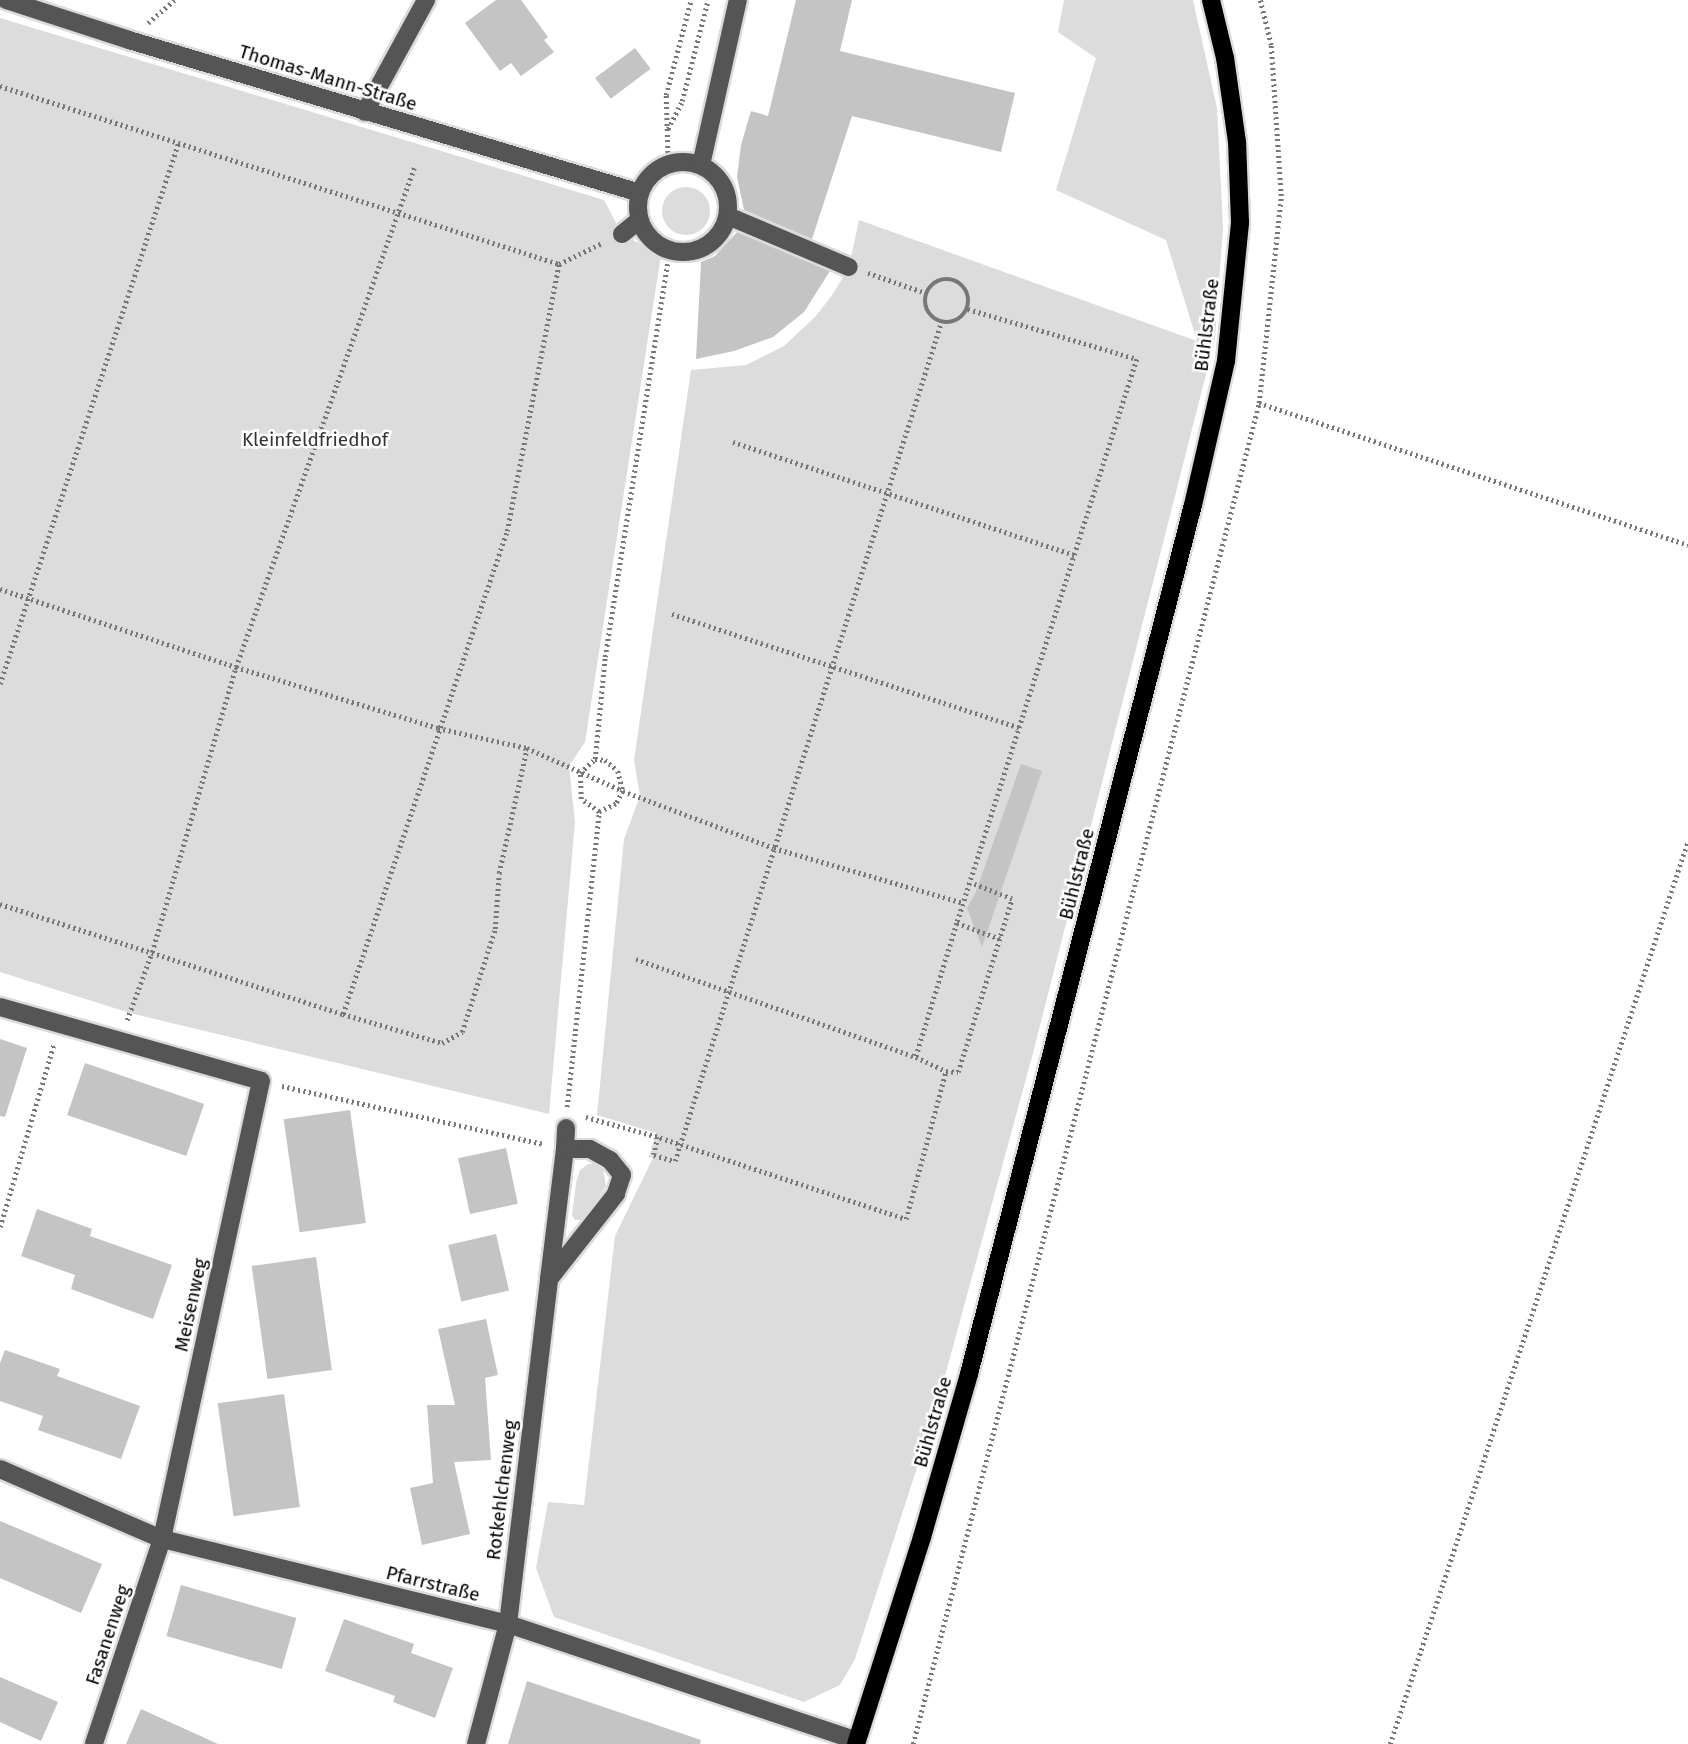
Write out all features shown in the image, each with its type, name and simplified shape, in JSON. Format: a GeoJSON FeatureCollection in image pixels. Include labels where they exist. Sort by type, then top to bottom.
{"type":"FeatureCollection","features":[{"type":"Feature","properties":{"kind":"main road","name":"Bühlstraße"},"geometry":{"type":"LineString","coordinates":[[856,1742],[922,1537],[969,1374],[1193,505],[1226,361],[1240,222],[1237,142],[1225,58],[1211,0]]}},
{"type":"Feature","properties":{"kind":"street","name":"Thomas-Mann-Straße"},"geometry":{"type":"LineString","coordinates":[[6,0],[365,112],[640,192]]}},
{"type":"Feature","properties":{"kind":"street"},"geometry":{"type":"LineString","coordinates":[[365,112],[426,0]]}},
{"type":"Feature","properties":{"kind":"street"},"geometry":{"type":"LineString","coordinates":[[701,165],[738,0]]}},
{"type":"Feature","properties":{"kind":"street"},"geometry":{"type":"LineString","coordinates":[[690,162],[701,165],[714,174],[723,186],[728,201],[728,216],[724,227],[709,246],[698,251],[670,251],[657,245],[646,234],[639,220],[640,192],[646,180],[668,164],[690,162]]}},
{"type":"Feature","properties":{"kind":"street"},"geometry":{"type":"LineString","coordinates":[[728,216],[849,267]]}},
{"type":"Feature","properties":{"kind":"street"},"geometry":{"type":"LineString","coordinates":[[622,234],[639,220]]}},
{"type":"Feature","properties":{"kind":"street"},"geometry":{"type":"LineString","coordinates":[[0,1007],[261,1081]]}},
{"type":"Feature","properties":{"kind":"street","name":"Meisenweg"},"geometry":{"type":"LineString","coordinates":[[162,1539],[261,1081]]}},
{"type":"Feature","properties":{"kind":"street","name":"Rotkehlchenweg"},"geometry":{"type":"LineString","coordinates":[[476,1744],[508,1624],[565,1149],[566,1120]]}},
{"type":"Feature","properties":{"kind":"street"},"geometry":{"type":"LineString","coordinates":[[549,1279],[616,1194],[622,1175],[610,1160],[590,1149],[565,1149]]}},
{"type":"Feature","properties":{"kind":"street","name":"Pfarrstraße"},"geometry":{"type":"LineString","coordinates":[[0,1469],[162,1539],[508,1624],[856,1742]]}},
{"type":"Feature","properties":{"kind":"street","name":"Fasanenweg"},"geometry":{"type":"LineString","coordinates":[[94,1744],[162,1539]]}},
{"type":"Feature","properties":{"kind":"path"},"geometry":{"type":"LineString","coordinates":[[668,164],[666,95],[691,0]]}},
{"type":"Feature","properties":{"kind":"path"},"geometry":{"type":"LineString","coordinates":[[667,130],[682,101],[708,0]]}},
{"type":"Feature","properties":{"kind":"path"},"geometry":{"type":"LineString","coordinates":[[913,1744],[1259,403],[1281,196],[1271,45],[1260,0]]}},
{"type":"Feature","properties":{"kind":"path"},"geometry":{"type":"LineString","coordinates":[[0,86],[559,264],[622,234]]}},
{"type":"Feature","properties":{"kind":"path"},"geometry":{"type":"LineString","coordinates":[[0,684],[179,141]]}},
{"type":"Feature","properties":{"kind":"path"},"geometry":{"type":"LineString","coordinates":[[130,1013],[152,952],[236,667],[414,167]]}},
{"type":"Feature","properties":{"kind":"path"},"geometry":{"type":"LineString","coordinates":[[599,812],[581,799],[580,773],[595,759],[605,657],[670,251]]}},
{"type":"Feature","properties":{"kind":"path"},"geometry":{"type":"LineString","coordinates":[[343,1014],[507,531],[559,264]]}},
{"type":"Feature","properties":{"kind":"path"},"geometry":{"type":"LineString","coordinates":[[849,267],[926,293]]}},
{"type":"Feature","properties":{"kind":"path"},"geometry":{"type":"LineString","coordinates":[[939,281],[956,281],[967,294],[968,309],[959,320],[941,323],[928,314],[925,306],[926,293],[939,281]]}},
{"type":"Feature","properties":{"kind":"path"},"geometry":{"type":"LineString","coordinates":[[916,1057],[1137,359],[968,309]]}},
{"type":"Feature","properties":{"kind":"path"},"geometry":{"type":"LineString","coordinates":[[658,1137],[654,1155],[675,1161],[941,323]]}},
{"type":"Feature","properties":{"kind":"path"},"geometry":{"type":"LineString","coordinates":[[1259,403],[1688,545]]}},
{"type":"Feature","properties":{"kind":"path"},"geometry":{"type":"LineString","coordinates":[[733,442],[1075,555]]}},
{"type":"Feature","properties":{"kind":"path"},"geometry":{"type":"LineString","coordinates":[[0,589],[236,667],[438,728],[527,748],[623,791],[775,848],[963,903]]}},
{"type":"Feature","properties":{"kind":"path"},"geometry":{"type":"LineString","coordinates":[[672,614],[1020,728]]}},
{"type":"Feature","properties":{"kind":"path"},"geometry":{"type":"LineString","coordinates":[[0,904],[442,1043],[461,1032],[495,929],[499,873],[527,748]]}},
{"type":"Feature","properties":{"kind":"path"},"geometry":{"type":"LineString","coordinates":[[595,759],[605,760],[618,771],[623,791],[616,804],[599,812]]}},
{"type":"Feature","properties":{"kind":"path"},"geometry":{"type":"LineString","coordinates":[[599,812],[566,1120],[658,1137],[906,1219],[946,1071]]}},
{"type":"Feature","properties":{"kind":"path"},"geometry":{"type":"LineString","coordinates":[[1390,1744],[1688,841]]}},
{"type":"Feature","properties":{"kind":"path"},"geometry":{"type":"LineString","coordinates":[[636,959],[916,1057],[946,1071],[958,1072],[1012,899],[971,883]]}},
{"type":"Feature","properties":{"kind":"path"},"geometry":{"type":"LineString","coordinates":[[957,923],[1001,939]]}},
{"type":"Feature","properties":{"kind":"path"},"geometry":{"type":"LineString","coordinates":[[0,1227],[59,1024]]}},
{"type":"Feature","properties":{"kind":"path"},"geometry":{"type":"LineString","coordinates":[[261,1081],[565,1149]]}},
{"type":"Feature","properties":{"kind":"green space"},"geometry":{"type":"Polygon","coordinates":[[[1064,0],[1193,0],[1217,108],[1223,227],[1215,339],[1033,1053],[936,1409],[855,1659],[840,1685],[804,1702],[554,1617],[536,1568],[548,1502],[584,1505],[615,1236],[653,1158],[649,1157],[656,1133],[597,1115],[624,839],[640,796],[634,760],[691,370],[746,365],[784,346],[815,317],[833,294],[849,267],[859,220],[1197,341],[1166,240],[1056,190],[1096,58],[1058,32],[1064,0]]]}},
{"type":"Feature","properties":{"kind":"green space","name":"Kleinfeldfriedhof"},"geometry":{"type":"Polygon","coordinates":[[[0,18],[604,200],[622,234],[661,255],[585,742],[569,766],[575,822],[549,1114],[130,1013],[0,972],[0,18]]]}},
{"type":"Feature","properties":{"kind":"green space"},"geometry":{"type":"Polygon","coordinates":[[[686,187],[703,194],[710,211],[703,228],[686,235],[669,228],[662,211],[669,194],[686,187]]]}},
{"type":"Feature","properties":{"kind":"green space"},"geometry":{"type":"Polygon","coordinates":[[[588,1164],[597,1164],[603,1169],[606,1186],[583,1220],[575,1220],[572,1215],[576,1183],[580,1170],[588,1164]]]}},
{"type":"Feature","properties":{"kind":"building"},"geometry":{"type":"Polygon","coordinates":[[[496,0],[521,0],[548,37],[544,40],[554,52],[521,76],[511,63],[500,71],[465,23],[496,0]]]}},
{"type":"Feature","properties":{"kind":"building"},"geometry":{"type":"Polygon","coordinates":[[[796,0],[852,0],[840,51],[1015,93],[1001,152],[852,116],[812,239],[744,210],[737,177],[741,145],[751,111],[768,116],[796,0]]]}},
{"type":"Feature","properties":{"kind":"building"},"geometry":{"type":"Polygon","coordinates":[[[635,48],[651,69],[611,99],[595,78],[635,48]]]}},
{"type":"Feature","properties":{"kind":"building"},"geometry":{"type":"Polygon","coordinates":[[[737,232],[830,271],[804,312],[773,337],[734,351],[696,359],[701,262],[715,256],[737,232]]]}},
{"type":"Feature","properties":{"kind":"building"},"geometry":{"type":"Polygon","coordinates":[[[1021,764],[1042,771],[982,947],[967,908],[975,894],[1021,764]]]}},
{"type":"Feature","properties":{"kind":"building"},"geometry":{"type":"Polygon","coordinates":[[[0,1039],[27,1048],[5,1117],[0,1116],[0,1039]]]}},
{"type":"Feature","properties":{"kind":"building"},"geometry":{"type":"Polygon","coordinates":[[[85,1063],[204,1104],[186,1156],[67,1115],[85,1063]]]}},
{"type":"Feature","properties":{"kind":"building"},"geometry":{"type":"Polygon","coordinates":[[[350,1110],[366,1223],[300,1232],[284,1119],[350,1110]]]}},
{"type":"Feature","properties":{"kind":"building"},"geometry":{"type":"Polygon","coordinates":[[[506,1148],[518,1204],[470,1214],[458,1158],[506,1148]]]}},
{"type":"Feature","properties":{"kind":"building"},"geometry":{"type":"Polygon","coordinates":[[[37,1209],[92,1229],[90,1236],[172,1265],[153,1319],[71,1289],[75,1275],[21,1256],[37,1209]]]}},
{"type":"Feature","properties":{"kind":"building"},"geometry":{"type":"Polygon","coordinates":[[[496,1234],[509,1291],[461,1302],[448,1245],[496,1234]]]}},
{"type":"Feature","properties":{"kind":"building"},"geometry":{"type":"Polygon","coordinates":[[[316,1257],[332,1370],[267,1379],[252,1266],[316,1257]]]}},
{"type":"Feature","properties":{"kind":"building"},"geometry":{"type":"Polygon","coordinates":[[[486,1319],[498,1375],[485,1378],[491,1460],[454,1462],[470,1534],[422,1545],[410,1488],[433,1483],[427,1405],[455,1405],[438,1329],[486,1319]]]}},
{"type":"Feature","properties":{"kind":"building"},"geometry":{"type":"Polygon","coordinates":[[[5,1350],[60,1369],[57,1376],[140,1406],[121,1459],[38,1430],[43,1416],[0,1401],[0,1363],[5,1350]]]}},
{"type":"Feature","properties":{"kind":"building"},"geometry":{"type":"Polygon","coordinates":[[[284,1394],[300,1507],[234,1516],[218,1403],[284,1394]]]}},
{"type":"Feature","properties":{"kind":"building"},"geometry":{"type":"Polygon","coordinates":[[[0,1521],[102,1564],[81,1613],[0,1578],[0,1521]]]}},
{"type":"Feature","properties":{"kind":"building"},"geometry":{"type":"Polygon","coordinates":[[[181,1585],[296,1618],[282,1669],[166,1636],[181,1585]]]}},
{"type":"Feature","properties":{"kind":"building"},"geometry":{"type":"Polygon","coordinates":[[[344,1619],[414,1644],[411,1653],[453,1668],[435,1718],[393,1702],[395,1696],[325,1671],[344,1619]]]}},
{"type":"Feature","properties":{"kind":"building"},"geometry":{"type":"Polygon","coordinates":[[[0,1677],[58,1702],[41,1741],[0,1722],[0,1677]]]}},
{"type":"Feature","properties":{"kind":"building"},"geometry":{"type":"Polygon","coordinates":[[[527,1681],[701,1740],[700,1744],[508,1744],[527,1681]]]}},
{"type":"Feature","properties":{"kind":"building"},"geometry":{"type":"Polygon","coordinates":[[[141,1709],[218,1744],[126,1744],[141,1709]]]}}]}
